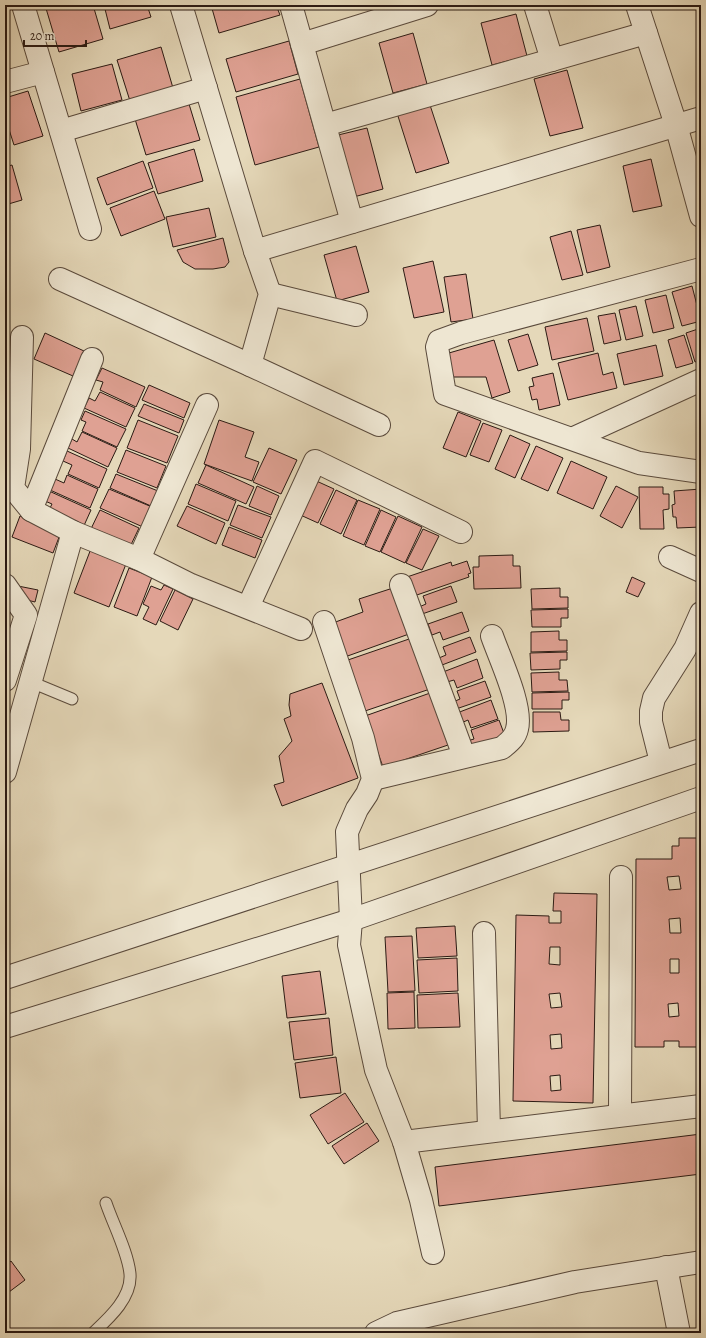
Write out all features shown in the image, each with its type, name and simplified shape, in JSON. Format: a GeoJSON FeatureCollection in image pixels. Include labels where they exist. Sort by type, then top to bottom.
{"type":"FeatureCollection","features":[{"type":"Feature","properties":{"kind":"street"},"geometry":{"type":"LineString","coordinates":[[23,5],[90,228]]}},
{"type":"Feature","properties":{"kind":"street"},"geometry":{"type":"LineString","coordinates":[[181,5],[255,251],[270,294],[250,365]]}},
{"type":"Feature","properties":{"kind":"street"},"geometry":{"type":"LineString","coordinates":[[291,5],[352,222]]}},
{"type":"Feature","properties":{"kind":"street"},"geometry":{"type":"LineString","coordinates":[[302,44],[427,5]]}},
{"type":"Feature","properties":{"kind":"street"},"geometry":{"type":"LineString","coordinates":[[535,5],[552,60]]}},
{"type":"Feature","properties":{"kind":"street"},"geometry":{"type":"LineString","coordinates":[[637,5],[676,125],[701,216]]}},
{"type":"Feature","properties":{"kind":"street"},"geometry":{"type":"LineString","coordinates":[[325,124],[646,33]]}},
{"type":"Feature","properties":{"kind":"street"},"geometry":{"type":"LineString","coordinates":[[5,82],[43,72]]}},
{"type":"Feature","properties":{"kind":"street"},"geometry":{"type":"LineString","coordinates":[[61,131],[206,88]]}},
{"type":"Feature","properties":{"kind":"street"},"geometry":{"type":"LineString","coordinates":[[255,251],[701,118]]}},
{"type":"Feature","properties":{"kind":"street"},"geometry":{"type":"LineString","coordinates":[[701,269],[461,333],[439,341],[437,347],[445,394],[574,438],[639,463],[701,472]]}},
{"type":"Feature","properties":{"kind":"street"},"geometry":{"type":"LineString","coordinates":[[60,279],[250,365],[379,426]]}},
{"type":"Feature","properties":{"kind":"street"},"geometry":{"type":"LineString","coordinates":[[270,294],[356,315]]}},
{"type":"Feature","properties":{"kind":"street"},"geometry":{"type":"LineString","coordinates":[[22,337],[19,449],[13,488],[31,510],[73,532],[139,559],[191,585],[302,629]]}},
{"type":"Feature","properties":{"kind":"street"},"geometry":{"type":"LineString","coordinates":[[31,510],[92,359]]}},
{"type":"Feature","properties":{"kind":"street"},"geometry":{"type":"LineString","coordinates":[[574,438],[701,380]]}},
{"type":"Feature","properties":{"kind":"street"},"geometry":{"type":"LineString","coordinates":[[139,559],[208,405]]}},
{"type":"Feature","properties":{"kind":"street"},"geometry":{"type":"LineString","coordinates":[[248,607],[315,461],[461,532]]}},
{"type":"Feature","properties":{"kind":"street"},"geometry":{"type":"LineString","coordinates":[[5,772],[73,532]]}},
{"type":"Feature","properties":{"kind":"street"},"geometry":{"type":"LineString","coordinates":[[670,557],[701,571]]}},
{"type":"Feature","properties":{"kind":"street"},"geometry":{"type":"LineString","coordinates":[[5,585],[26,615],[5,680]]}},
{"type":"Feature","properties":{"kind":"street"},"geometry":{"type":"LineString","coordinates":[[401,585],[464,756]]}},
{"type":"Feature","properties":{"kind":"street"},"geometry":{"type":"LineString","coordinates":[[661,762],[651,722],[651,711],[654,698],[685,649],[701,613]]}},
{"type":"Feature","properties":{"kind":"street"},"geometry":{"type":"LineString","coordinates":[[324,622],[363,738],[373,779],[367,794],[357,809],[346,832],[351,920],[349,945],[376,1070],[404,1142],[421,1200],[433,1253]]}},
{"type":"Feature","properties":{"kind":"street"},"geometry":{"type":"LineString","coordinates":[[373,779],[502,748],[513,738],[518,728],[518,710],[492,636]]}},
{"type":"Feature","properties":{"kind":"street"},"geometry":{"type":"LineString","coordinates":[[5,978],[701,750]]}},
{"type":"Feature","properties":{"kind":"street"},"geometry":{"type":"LineString","coordinates":[[5,1027],[351,920],[701,798]]}},
{"type":"Feature","properties":{"kind":"street"},"geometry":{"type":"LineString","coordinates":[[620,1116],[621,877]]}},
{"type":"Feature","properties":{"kind":"street"},"geometry":{"type":"LineString","coordinates":[[484,933],[489,1131]]}},
{"type":"Feature","properties":{"kind":"street"},"geometry":{"type":"LineString","coordinates":[[404,1142],[701,1106]]}},
{"type":"Feature","properties":{"kind":"street"},"geometry":{"type":"LineString","coordinates":[[376,1333],[398,1323],[574,1282],[701,1262]]}},
{"type":"Feature","properties":{"kind":"street"},"geometry":{"type":"LineString","coordinates":[[666,1267],[678,1333]]}},
{"type":"Feature","properties":{"kind":"lane"},"geometry":{"type":"LineString","coordinates":[[31,682],[72,699]]}},
{"type":"Feature","properties":{"kind":"lane"},"geometry":{"type":"LineString","coordinates":[[93,1333],[118,1307],[127,1290],[130,1275],[106,1204]]}},
{"type":"Feature","properties":{"kind":"building"},"geometry":{"type":"Polygon","coordinates":[[[45,5],[93,5],[103,39],[59,52],[45,5]]]}},
{"type":"Feature","properties":{"kind":"building"},"geometry":{"type":"Polygon","coordinates":[[[104,5],[147,5],[151,17],[110,29],[104,5]]]}},
{"type":"Feature","properties":{"kind":"building"},"geometry":{"type":"Polygon","coordinates":[[[211,5],[276,5],[280,15],[219,33],[211,5]]]}},
{"type":"Feature","properties":{"kind":"building"},"geometry":{"type":"Polygon","coordinates":[[[696,5],[701,5],[701,28],[696,5]]]}},
{"type":"Feature","properties":{"kind":"building"},"geometry":{"type":"Polygon","coordinates":[[[516,14],[527,56],[492,65],[481,23],[516,14]]]}},
{"type":"Feature","properties":{"kind":"building"},"geometry":{"type":"Polygon","coordinates":[[[413,33],[427,84],[393,93],[379,43],[413,33]]]}},
{"type":"Feature","properties":{"kind":"building"},"geometry":{"type":"Polygon","coordinates":[[[289,41],[298,74],[236,92],[226,59],[289,41]]]}},
{"type":"Feature","properties":{"kind":"building"},"geometry":{"type":"Polygon","coordinates":[[[161,47],[173,88],[130,101],[117,60],[161,47]]]}},
{"type":"Feature","properties":{"kind":"building"},"geometry":{"type":"Polygon","coordinates":[[[112,64],[122,100],[81,111],[72,74],[112,64]]]}},
{"type":"Feature","properties":{"kind":"building"},"geometry":{"type":"Polygon","coordinates":[[[567,70],[583,128],[550,136],[534,79],[567,70]]]}},
{"type":"Feature","properties":{"kind":"building"},"geometry":{"type":"Polygon","coordinates":[[[300,79],[319,147],[255,165],[236,97],[300,79]]]}},
{"type":"Feature","properties":{"kind":"building"},"geometry":{"type":"Polygon","coordinates":[[[28,91],[43,136],[14,145],[5,117],[5,98],[28,91]]]}},
{"type":"Feature","properties":{"kind":"building"},"geometry":{"type":"Polygon","coordinates":[[[429,102],[449,163],[416,173],[397,113],[429,102]]]}},
{"type":"Feature","properties":{"kind":"building"},"geometry":{"type":"Polygon","coordinates":[[[189,104],[200,140],[146,155],[135,119],[189,104]]]}},
{"type":"Feature","properties":{"kind":"building"},"geometry":{"type":"Polygon","coordinates":[[[367,128],[383,189],[350,198],[334,136],[367,128]]]}},
{"type":"Feature","properties":{"kind":"building"},"geometry":{"type":"Polygon","coordinates":[[[5,133],[8,143],[5,144],[5,133]]]}},
{"type":"Feature","properties":{"kind":"building"},"geometry":{"type":"Polygon","coordinates":[[[194,149],[203,181],[158,194],[148,163],[194,149]]]}},
{"type":"Feature","properties":{"kind":"building"},"geometry":{"type":"Polygon","coordinates":[[[651,159],[662,206],[633,212],[623,166],[651,159]]]}},
{"type":"Feature","properties":{"kind":"building"},"geometry":{"type":"Polygon","coordinates":[[[143,161],[153,188],[107,205],[97,178],[143,161]]]}},
{"type":"Feature","properties":{"kind":"building"},"geometry":{"type":"Polygon","coordinates":[[[12,165],[22,200],[5,205],[5,167],[12,165]]]}},
{"type":"Feature","properties":{"kind":"building"},"geometry":{"type":"Polygon","coordinates":[[[154,191],[165,219],[121,236],[110,208],[154,191]]]}},
{"type":"Feature","properties":{"kind":"building"},"geometry":{"type":"Polygon","coordinates":[[[209,208],[216,237],[173,247],[166,217],[209,208]]]}},
{"type":"Feature","properties":{"kind":"building"},"geometry":{"type":"Polygon","coordinates":[[[600,225],[610,267],[587,273],[577,230],[600,225]]]}},
{"type":"Feature","properties":{"kind":"building"},"geometry":{"type":"Polygon","coordinates":[[[571,231],[583,275],[562,280],[550,237],[571,231]]]}},
{"type":"Feature","properties":{"kind":"building"},"geometry":{"type":"Polygon","coordinates":[[[223,238],[229,262],[225,267],[195,269],[183,262],[177,250],[223,238]]]}},
{"type":"Feature","properties":{"kind":"building"},"geometry":{"type":"Polygon","coordinates":[[[356,246],[369,292],[337,301],[324,255],[356,246]]]}},
{"type":"Feature","properties":{"kind":"building"},"geometry":{"type":"Polygon","coordinates":[[[433,261],[444,312],[414,318],[403,268],[433,261]]]}},
{"type":"Feature","properties":{"kind":"building"},"geometry":{"type":"Polygon","coordinates":[[[466,274],[473,319],[451,322],[444,277],[466,274]]]}},
{"type":"Feature","properties":{"kind":"building"},"geometry":{"type":"Polygon","coordinates":[[[692,286],[701,321],[682,326],[672,292],[692,286]]]}},
{"type":"Feature","properties":{"kind":"building"},"geometry":{"type":"Polygon","coordinates":[[[666,295],[674,328],[653,333],[645,300],[666,295]]]}},
{"type":"Feature","properties":{"kind":"building"},"geometry":{"type":"Polygon","coordinates":[[[636,306],[643,336],[626,340],[619,310],[636,306]]]}},
{"type":"Feature","properties":{"kind":"building"},"geometry":{"type":"Polygon","coordinates":[[[615,313],[621,340],[604,344],[598,316],[615,313]]]}},
{"type":"Feature","properties":{"kind":"building"},"geometry":{"type":"Polygon","coordinates":[[[587,318],[594,351],[552,360],[545,327],[587,318]]]}},
{"type":"Feature","properties":{"kind":"building"},"geometry":{"type":"Polygon","coordinates":[[[701,328],[701,360],[695,362],[686,333],[701,328]]]}},
{"type":"Feature","properties":{"kind":"building"},"geometry":{"type":"Polygon","coordinates":[[[45,333],[84,351],[73,376],[34,359],[45,333]]]}},
{"type":"Feature","properties":{"kind":"building"},"geometry":{"type":"Polygon","coordinates":[[[528,334],[538,365],[518,371],[508,340],[528,334]]]}},
{"type":"Feature","properties":{"kind":"building"},"geometry":{"type":"Polygon","coordinates":[[[684,335],[693,363],[676,368],[668,340],[684,335]]]}},
{"type":"Feature","properties":{"kind":"building"},"geometry":{"type":"Polygon","coordinates":[[[494,340],[510,392],[492,398],[486,377],[448,377],[442,355],[494,340]]]}},
{"type":"Feature","properties":{"kind":"building"},"geometry":{"type":"Polygon","coordinates":[[[656,345],[663,376],[624,385],[617,354],[656,345]]]}},
{"type":"Feature","properties":{"kind":"building"},"geometry":{"type":"Polygon","coordinates":[[[598,353],[603,375],[613,372],[617,388],[568,400],[558,363],[598,353]]]}},
{"type":"Feature","properties":{"kind":"building"},"geometry":{"type":"Polygon","coordinates":[[[102,368],[145,387],[136,407],[100,390],[103,382],[96,380],[102,368]]]}},
{"type":"Feature","properties":{"kind":"building"},"geometry":{"type":"Polygon","coordinates":[[[553,373],[560,405],[539,410],[537,399],[532,400],[529,387],[534,386],[532,378],[553,373]]]}},
{"type":"Feature","properties":{"kind":"building"},"geometry":{"type":"Polygon","coordinates":[[[149,385],[190,403],[184,418],[142,400],[149,385]]]}},
{"type":"Feature","properties":{"kind":"building"},"geometry":{"type":"Polygon","coordinates":[[[100,392],[135,408],[126,427],[84,408],[89,398],[95,401],[100,392]]]}},
{"type":"Feature","properties":{"kind":"building"},"geometry":{"type":"Polygon","coordinates":[[[144,404],[184,420],[179,433],[138,416],[144,404]]]}},
{"type":"Feature","properties":{"kind":"building"},"geometry":{"type":"Polygon","coordinates":[[[85,411],[126,429],[117,447],[82,431],[86,422],[81,420],[85,411]]]}},
{"type":"Feature","properties":{"kind":"building"},"geometry":{"type":"Polygon","coordinates":[[[458,412],[481,421],[466,457],[443,448],[458,412]]]}},
{"type":"Feature","properties":{"kind":"building"},"geometry":{"type":"Polygon","coordinates":[[[138,420],[178,436],[167,463],[127,448],[138,420]]]}},
{"type":"Feature","properties":{"kind":"building"},"geometry":{"type":"Polygon","coordinates":[[[219,420],[254,432],[245,457],[259,462],[252,481],[204,464],[219,420]]]}},
{"type":"Feature","properties":{"kind":"building"},"geometry":{"type":"Polygon","coordinates":[[[483,423],[502,430],[489,462],[470,455],[483,423]]]}},
{"type":"Feature","properties":{"kind":"building"},"geometry":{"type":"Polygon","coordinates":[[[82,432],[117,448],[108,467],[68,448],[72,439],[77,442],[82,432]]]}},
{"type":"Feature","properties":{"kind":"building"},"geometry":{"type":"Polygon","coordinates":[[[510,435],[530,444],[515,478],[495,469],[510,435]]]}},
{"type":"Feature","properties":{"kind":"building"},"geometry":{"type":"Polygon","coordinates":[[[536,446],[563,458],[548,491],[521,479],[536,446]]]}},
{"type":"Feature","properties":{"kind":"building"},"geometry":{"type":"Polygon","coordinates":[[[269,448],[297,460],[281,494],[253,482],[269,448]]]}},
{"type":"Feature","properties":{"kind":"building"},"geometry":{"type":"Polygon","coordinates":[[[126,450],[166,466],[157,488],[117,472],[126,450]]]}},
{"type":"Feature","properties":{"kind":"building"},"geometry":{"type":"Polygon","coordinates":[[[67,451],[107,469],[99,488],[68,474],[72,465],[63,461],[67,451]]]}},
{"type":"Feature","properties":{"kind":"building"},"geometry":{"type":"Polygon","coordinates":[[[571,461],[607,477],[593,509],[557,493],[571,461]]]}},
{"type":"Feature","properties":{"kind":"building"},"geometry":{"type":"Polygon","coordinates":[[[206,465],[254,487],[246,504],[198,483],[206,465]]]}},
{"type":"Feature","properties":{"kind":"building"},"geometry":{"type":"Polygon","coordinates":[[[116,474],[158,491],[151,506],[110,488],[116,474]]]}},
{"type":"Feature","properties":{"kind":"building"},"geometry":{"type":"Polygon","coordinates":[[[67,475],[98,489],[90,508],[50,490],[55,479],[64,483],[67,475]]]}},
{"type":"Feature","properties":{"kind":"building"},"geometry":{"type":"Polygon","coordinates":[[[312,479],[334,489],[318,523],[296,513],[312,479]]]}},
{"type":"Feature","properties":{"kind":"building"},"geometry":{"type":"Polygon","coordinates":[[[196,484],[236,501],[228,521],[188,504],[196,484]]]}},
{"type":"Feature","properties":{"kind":"building"},"geometry":{"type":"Polygon","coordinates":[[[257,486],[279,496],[271,515],[249,506],[257,486]]]}},
{"type":"Feature","properties":{"kind":"building"},"geometry":{"type":"Polygon","coordinates":[[[616,486],[638,497],[622,528],[600,516],[616,486]]]}},
{"type":"Feature","properties":{"kind":"building"},"geometry":{"type":"Polygon","coordinates":[[[639,487],[663,487],[663,494],[669,494],[669,509],[663,510],[664,529],[640,529],[639,487]]]}},
{"type":"Feature","properties":{"kind":"building"},"geometry":{"type":"Polygon","coordinates":[[[109,489],[152,507],[143,527],[100,508],[109,489]]]}},
{"type":"Feature","properties":{"kind":"building"},"geometry":{"type":"Polygon","coordinates":[[[701,489],[701,527],[677,528],[676,517],[673,517],[672,505],[675,504],[674,491],[701,489]]]}},
{"type":"Feature","properties":{"kind":"building"},"geometry":{"type":"Polygon","coordinates":[[[336,490],[357,500],[341,534],[320,524],[336,490]]]}},
{"type":"Feature","properties":{"kind":"building"},"geometry":{"type":"Polygon","coordinates":[[[49,491],[91,510],[82,530],[47,514],[52,504],[45,501],[49,491]]]}},
{"type":"Feature","properties":{"kind":"building"},"geometry":{"type":"Polygon","coordinates":[[[358,500],[380,509],[364,545],[343,536],[358,500]]]}},
{"type":"Feature","properties":{"kind":"building"},"geometry":{"type":"Polygon","coordinates":[[[238,505],[271,517],[262,538],[230,525],[238,505]]]}},
{"type":"Feature","properties":{"kind":"building"},"geometry":{"type":"Polygon","coordinates":[[[187,506],[225,523],[216,544],[177,526],[187,506]]]}},
{"type":"Feature","properties":{"kind":"building"},"geometry":{"type":"Polygon","coordinates":[[[100,510],[139,528],[128,551],[89,533],[100,510]]]}},
{"type":"Feature","properties":{"kind":"building"},"geometry":{"type":"Polygon","coordinates":[[[381,510],[396,517],[380,552],[365,546],[381,510]]]}},
{"type":"Feature","properties":{"kind":"building"},"geometry":{"type":"Polygon","coordinates":[[[20,516],[61,532],[53,553],[12,537],[20,516]]]}},
{"type":"Feature","properties":{"kind":"building"},"geometry":{"type":"Polygon","coordinates":[[[398,516],[422,527],[405,563],[381,552],[398,516]]]}},
{"type":"Feature","properties":{"kind":"building"},"geometry":{"type":"Polygon","coordinates":[[[229,527],[262,540],[255,558],[222,545],[229,527]]]}},
{"type":"Feature","properties":{"kind":"building"},"geometry":{"type":"Polygon","coordinates":[[[423,529],[439,536],[422,570],[406,563],[423,529]]]}},
{"type":"Feature","properties":{"kind":"building"},"geometry":{"type":"Polygon","coordinates":[[[92,546],[128,559],[109,607],[74,593],[92,546]]]}},
{"type":"Feature","properties":{"kind":"building"},"geometry":{"type":"Polygon","coordinates":[[[513,555],[513,566],[520,566],[521,588],[474,589],[473,567],[479,567],[479,556],[513,555]]]}},
{"type":"Feature","properties":{"kind":"building"},"geometry":{"type":"Polygon","coordinates":[[[467,561],[471,573],[468,574],[469,577],[411,597],[404,578],[451,562],[452,566],[467,561]]]}},
{"type":"Feature","properties":{"kind":"building"},"geometry":{"type":"Polygon","coordinates":[[[129,568],[152,577],[137,616],[114,607],[129,568]]]}},
{"type":"Feature","properties":{"kind":"building"},"geometry":{"type":"Polygon","coordinates":[[[632,577],[645,583],[638,597],[626,592],[632,577]]]}},
{"type":"Feature","properties":{"kind":"building"},"geometry":{"type":"Polygon","coordinates":[[[164,585],[173,589],[156,625],[143,619],[149,607],[143,604],[151,586],[161,590],[164,585]]]}},
{"type":"Feature","properties":{"kind":"building"},"geometry":{"type":"Polygon","coordinates":[[[18,586],[38,590],[35,602],[15,597],[18,586]]]}},
{"type":"Feature","properties":{"kind":"building"},"geometry":{"type":"Polygon","coordinates":[[[451,586],[457,602],[422,614],[419,607],[426,604],[423,596],[451,586]]]}},
{"type":"Feature","properties":{"kind":"building"},"geometry":{"type":"Polygon","coordinates":[[[393,588],[409,634],[342,658],[330,624],[363,612],[359,599],[393,588]]]}},
{"type":"Feature","properties":{"kind":"building"},"geometry":{"type":"Polygon","coordinates":[[[560,588],[560,597],[568,597],[568,608],[532,609],[531,589],[560,588]]]}},
{"type":"Feature","properties":{"kind":"building"},"geometry":{"type":"Polygon","coordinates":[[[175,590],[193,599],[178,630],[160,621],[175,590]]]}},
{"type":"Feature","properties":{"kind":"building"},"geometry":{"type":"Polygon","coordinates":[[[568,609],[568,618],[561,618],[561,627],[532,627],[531,610],[568,609]]]}},
{"type":"Feature","properties":{"kind":"building"},"geometry":{"type":"Polygon","coordinates":[[[462,612],[469,631],[443,640],[440,632],[432,635],[428,624],[462,612]]]}},
{"type":"Feature","properties":{"kind":"building"},"geometry":{"type":"Polygon","coordinates":[[[559,631],[559,640],[567,640],[567,651],[531,652],[531,632],[559,631]]]}},
{"type":"Feature","properties":{"kind":"building"},"geometry":{"type":"Polygon","coordinates":[[[470,637],[476,652],[442,665],[439,658],[446,655],[443,647],[470,637]]]}},
{"type":"Feature","properties":{"kind":"building"},"geometry":{"type":"Polygon","coordinates":[[[412,638],[430,689],[362,712],[345,661],[412,638]]]}},
{"type":"Feature","properties":{"kind":"building"},"geometry":{"type":"Polygon","coordinates":[[[567,652],[567,660],[560,660],[560,669],[531,670],[530,653],[567,652]]]}},
{"type":"Feature","properties":{"kind":"building"},"geometry":{"type":"Polygon","coordinates":[[[477,659],[483,678],[457,688],[454,680],[447,682],[443,672],[477,659]]]}},
{"type":"Feature","properties":{"kind":"building"},"geometry":{"type":"Polygon","coordinates":[[[559,672],[559,680],[567,680],[568,691],[532,692],[531,673],[559,672]]]}},
{"type":"Feature","properties":{"kind":"building"},"geometry":{"type":"Polygon","coordinates":[[[485,681],[491,697],[456,709],[453,702],[460,699],[457,691],[485,681]]]}},
{"type":"Feature","properties":{"kind":"building"},"geometry":{"type":"Polygon","coordinates":[[[322,683],[358,778],[282,806],[274,785],[284,782],[279,756],[292,741],[284,719],[291,716],[289,705],[290,694],[322,683]]]}},
{"type":"Feature","properties":{"kind":"building"},"geometry":{"type":"Polygon","coordinates":[[[433,692],[451,744],[383,767],[365,716],[433,692]]]}},
{"type":"Feature","properties":{"kind":"building"},"geometry":{"type":"Polygon","coordinates":[[[569,692],[569,700],[562,700],[562,709],[532,709],[532,693],[569,692]]]}},
{"type":"Feature","properties":{"kind":"building"},"geometry":{"type":"Polygon","coordinates":[[[491,700],[498,719],[471,728],[468,720],[461,723],[457,713],[491,700]]]}},
{"type":"Feature","properties":{"kind":"building"},"geometry":{"type":"Polygon","coordinates":[[[533,712],[560,712],[561,720],[569,720],[569,731],[533,732],[533,712]]]}},
{"type":"Feature","properties":{"kind":"building"},"geometry":{"type":"Polygon","coordinates":[[[499,720],[505,736],[470,749],[467,741],[474,739],[471,730],[499,720]]]}},
{"type":"Feature","properties":{"kind":"building"},"geometry":{"type":"Polygon","coordinates":[[[679,838],[701,838],[701,1047],[679,1047],[679,1041],[664,1041],[664,1047],[635,1047],[636,859],[672,859],[672,846],[679,846],[679,838]],[[679,876],[667,877],[669,890],[681,889],[679,876]],[[680,918],[669,919],[670,933],[681,933],[680,918]],[[670,959],[670,973],[679,973],[679,959],[670,959]],[[678,1003],[668,1004],[669,1017],[679,1016],[678,1003]]]}},
{"type":"Feature","properties":{"kind":"building"},"geometry":{"type":"Polygon","coordinates":[[[554,893],[597,894],[593,1103],[513,1101],[516,915],[549,916],[549,923],[561,923],[561,911],[553,911],[554,893]],[[550,947],[549,964],[560,965],[560,947],[550,947]],[[560,993],[549,994],[551,1008],[562,1007],[560,993]],[[561,1034],[550,1035],[551,1049],[562,1048],[561,1034]],[[560,1075],[550,1076],[551,1091],[561,1090],[560,1075]]]}},
{"type":"Feature","properties":{"kind":"building"},"geometry":{"type":"Polygon","coordinates":[[[455,926],[457,956],[418,958],[416,928],[455,926]]]}},
{"type":"Feature","properties":{"kind":"building"},"geometry":{"type":"Polygon","coordinates":[[[412,936],[415,991],[388,992],[385,937],[412,936]]]}},
{"type":"Feature","properties":{"kind":"building"},"geometry":{"type":"Polygon","coordinates":[[[457,958],[458,991],[419,993],[417,960],[457,958]]]}},
{"type":"Feature","properties":{"kind":"building"},"geometry":{"type":"Polygon","coordinates":[[[320,971],[326,1014],[287,1018],[282,976],[320,971]]]}},
{"type":"Feature","properties":{"kind":"building"},"geometry":{"type":"Polygon","coordinates":[[[414,992],[415,1028],[388,1029],[387,993],[414,992]]]}},
{"type":"Feature","properties":{"kind":"building"},"geometry":{"type":"Polygon","coordinates":[[[458,993],[460,1027],[418,1028],[417,995],[458,993]]]}},
{"type":"Feature","properties":{"kind":"building"},"geometry":{"type":"Polygon","coordinates":[[[329,1018],[333,1055],[294,1060],[289,1022],[329,1018]]]}},
{"type":"Feature","properties":{"kind":"building"},"geometry":{"type":"Polygon","coordinates":[[[336,1057],[341,1093],[300,1098],[295,1063],[336,1057]]]}},
{"type":"Feature","properties":{"kind":"building"},"geometry":{"type":"Polygon","coordinates":[[[345,1093],[364,1122],[328,1144],[310,1115],[345,1093]]]}},
{"type":"Feature","properties":{"kind":"building"},"geometry":{"type":"Polygon","coordinates":[[[367,1123],[379,1141],[344,1164],[332,1146],[367,1123]]]}},
{"type":"Feature","properties":{"kind":"building"},"geometry":{"type":"Polygon","coordinates":[[[701,1134],[701,1174],[439,1206],[435,1167],[701,1134]]]}},
{"type":"Feature","properties":{"kind":"building"},"geometry":{"type":"Polygon","coordinates":[[[11,1261],[25,1280],[5,1295],[5,1266],[11,1261]]]}}]}
